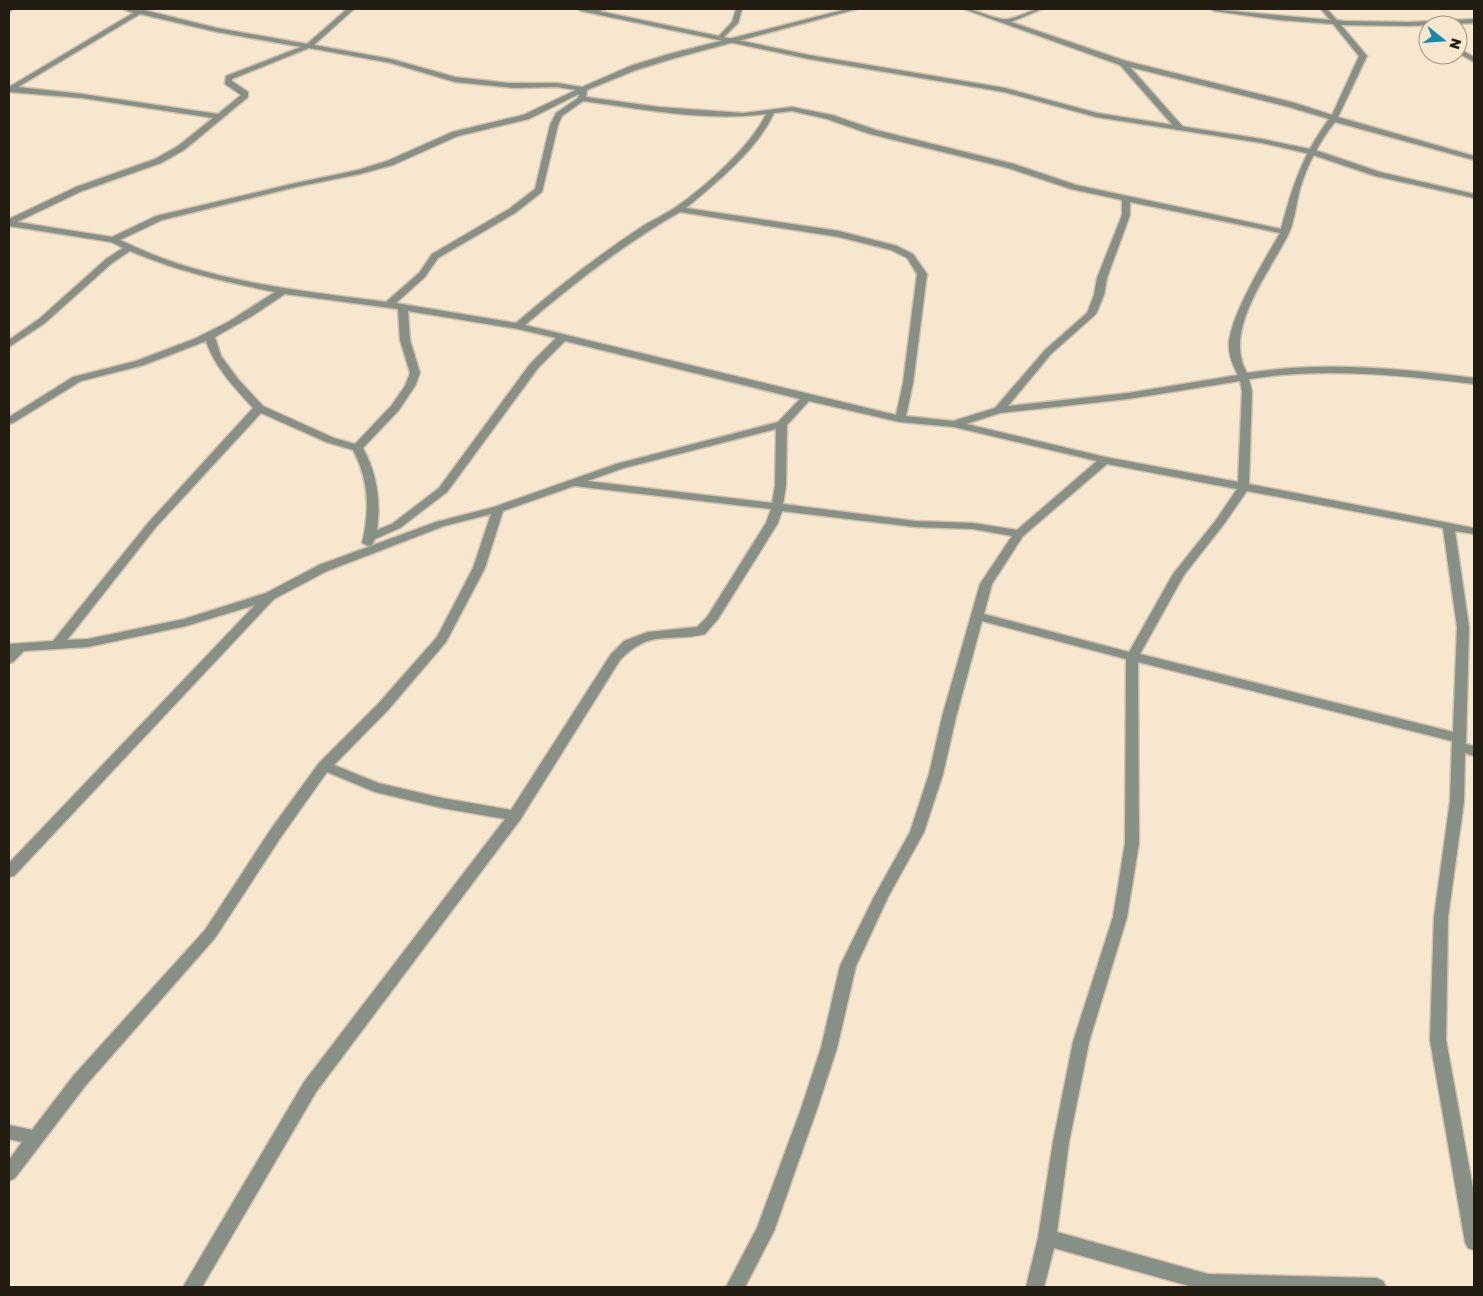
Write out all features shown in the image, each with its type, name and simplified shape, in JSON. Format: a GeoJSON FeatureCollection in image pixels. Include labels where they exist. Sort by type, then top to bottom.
{"type":"FeatureCollection","features":[{"type":"Feature","properties":{"kind":"street"},"geometry":{"type":"LineString","coordinates":[[126,9],[217,30],[391,60],[438,76],[463,81],[514,86],[550,83],[583,89]]}},
{"type":"Feature","properties":{"kind":"street"},"geometry":{"type":"LineString","coordinates":[[9,223],[79,189],[158,161],[182,148],[244,97],[245,94],[228,82],[229,78],[310,45],[351,9]]}},
{"type":"Feature","properties":{"kind":"street"},"geometry":{"type":"LineString","coordinates":[[581,9],[599,10],[720,38],[904,74],[1005,90],[1096,114],[1223,133],[1312,152],[1378,174],[1474,196]]}},
{"type":"Feature","properties":{"kind":"street"},"geometry":{"type":"LineString","coordinates":[[720,38],[735,23],[739,9]]}},
{"type":"Feature","properties":{"kind":"street"},"geometry":{"type":"LineString","coordinates":[[113,240],[152,221],[172,214],[360,172],[390,163],[456,134],[526,117],[583,89],[656,61],[854,9]]}},
{"type":"Feature","properties":{"kind":"street"},"geometry":{"type":"LineString","coordinates":[[968,9],[1123,63],[1276,101],[1472,156]]}},
{"type":"Feature","properties":{"kind":"street"},"geometry":{"type":"LineString","coordinates":[[1005,22],[1039,9]]}},
{"type":"Feature","properties":{"kind":"street"},"geometry":{"type":"LineString","coordinates":[[1214,9],[1248,15],[1339,23],[1416,24],[1474,22]]}},
{"type":"Feature","properties":{"kind":"street"},"geometry":{"type":"LineString","coordinates":[[1035,1287],[1047,1238],[1061,1142],[1081,1042],[1120,917],[1132,843],[1132,657],[1179,574],[1220,522],[1243,488],[1247,391],[1244,377],[1236,363],[1234,344],[1237,326],[1267,263],[1285,232],[1296,187],[1318,138],[1334,118],[1363,56],[1339,23],[1324,9]]}},
{"type":"Feature","properties":{"kind":"street"},"geometry":{"type":"LineString","coordinates":[[10,90],[140,11]]}},
{"type":"Feature","properties":{"kind":"street"},"geometry":{"type":"LineString","coordinates":[[1123,63],[1180,128]]}},
{"type":"Feature","properties":{"kind":"street"},"geometry":{"type":"LineString","coordinates":[[582,99],[583,89]]}},
{"type":"Feature","properties":{"kind":"street"},"geometry":{"type":"LineString","coordinates":[[10,90],[82,96],[220,117]]}},
{"type":"Feature","properties":{"kind":"street"},"geometry":{"type":"LineString","coordinates":[[387,306],[422,275],[436,256],[446,248],[512,211],[539,190],[554,125],[559,115],[582,99],[659,109],[726,114],[792,109],[829,117],[873,132],[1030,172],[1074,187],[1285,232]]}},
{"type":"Feature","properties":{"kind":"street"},"geometry":{"type":"LineString","coordinates":[[518,326],[573,279],[639,232],[679,209],[716,179],[763,129],[771,112]]}},
{"type":"Feature","properties":{"kind":"street"},"geometry":{"type":"LineString","coordinates":[[999,410],[1048,352],[1091,314],[1099,295],[1102,278],[1126,215],[1126,198]]}},
{"type":"Feature","properties":{"kind":"street"},"geometry":{"type":"LineString","coordinates":[[679,209],[839,234],[894,248],[910,256],[922,274],[908,383],[900,419]]}},
{"type":"Feature","properties":{"kind":"street"},"geometry":{"type":"LineString","coordinates":[[9,223],[113,240],[156,259],[224,279],[283,291],[403,307],[518,326],[805,399],[900,419],[954,424],[1105,460],[1474,531]]}},
{"type":"Feature","properties":{"kind":"street"},"geometry":{"type":"LineString","coordinates":[[9,344],[42,320],[128,248]]}},
{"type":"Feature","properties":{"kind":"street"},"geometry":{"type":"LineString","coordinates":[[9,421],[40,404],[76,379],[146,361],[210,337],[257,310],[283,291]]}},
{"type":"Feature","properties":{"kind":"street"},"geometry":{"type":"LineString","coordinates":[[357,448],[395,408],[410,386],[415,373],[405,340],[403,307]]}},
{"type":"Feature","properties":{"kind":"street"},"geometry":{"type":"LineString","coordinates":[[210,337],[216,356],[229,375],[260,408],[330,440],[357,448],[367,464],[372,486],[373,502],[370,537],[366,551]]}},
{"type":"Feature","properties":{"kind":"street"},"geometry":{"type":"LineString","coordinates":[[370,537],[396,526],[443,490],[534,366],[562,338]]}},
{"type":"Feature","properties":{"kind":"street"},"geometry":{"type":"LineString","coordinates":[[954,424],[999,410],[1128,396],[1278,372],[1360,371],[1416,374],[1474,381]]}},
{"type":"Feature","properties":{"kind":"street"},"geometry":{"type":"LineString","coordinates":[[9,659],[14,648],[88,643],[186,622],[270,596],[323,568],[440,524],[498,509],[620,466],[782,424],[805,399]]}},
{"type":"Feature","properties":{"kind":"street"},"geometry":{"type":"LineString","coordinates":[[57,645],[152,525],[260,408]]}},
{"type":"Feature","properties":{"kind":"street"},"geometry":{"type":"LineString","coordinates":[[192,1287],[310,1087],[515,816],[615,656],[628,644],[652,635],[701,631],[712,619],[752,557],[779,507],[782,479],[782,424]]}},
{"type":"Feature","properties":{"kind":"street"},"geometry":{"type":"LineString","coordinates":[[735,1287],[765,1231],[809,1109],[829,1048],[848,966],[881,897],[917,832],[936,774],[949,718],[986,584],[1019,534],[1105,460]]}},
{"type":"Feature","properties":{"kind":"street"},"geometry":{"type":"LineString","coordinates":[[573,482],[824,514],[857,516],[915,524],[973,526],[1019,534]]}},
{"type":"Feature","properties":{"kind":"street"},"geometry":{"type":"LineString","coordinates":[[9,1172],[80,1080],[210,934],[276,833],[324,766],[383,707],[442,639],[479,568],[498,509]]}},
{"type":"Feature","properties":{"kind":"street"},"geometry":{"type":"LineString","coordinates":[[1448,525],[1463,627],[1457,800],[1441,917],[1438,1040],[1474,1242]]}},
{"type":"Feature","properties":{"kind":"street"},"geometry":{"type":"LineString","coordinates":[[9,872],[270,596]]}},
{"type":"Feature","properties":{"kind":"street"},"geometry":{"type":"LineString","coordinates":[[976,616],[1459,742],[1474,751]]}},
{"type":"Feature","properties":{"kind":"street"},"geometry":{"type":"LineString","coordinates":[[324,766],[375,787],[442,803],[515,816]]}},
{"type":"Feature","properties":{"kind":"street"},"geometry":{"type":"LineString","coordinates":[[9,1132],[36,1138]]}},
{"type":"Feature","properties":{"kind":"street"},"geometry":{"type":"LineString","coordinates":[[1047,1238],[1208,1285],[1376,1287]]}}]}
